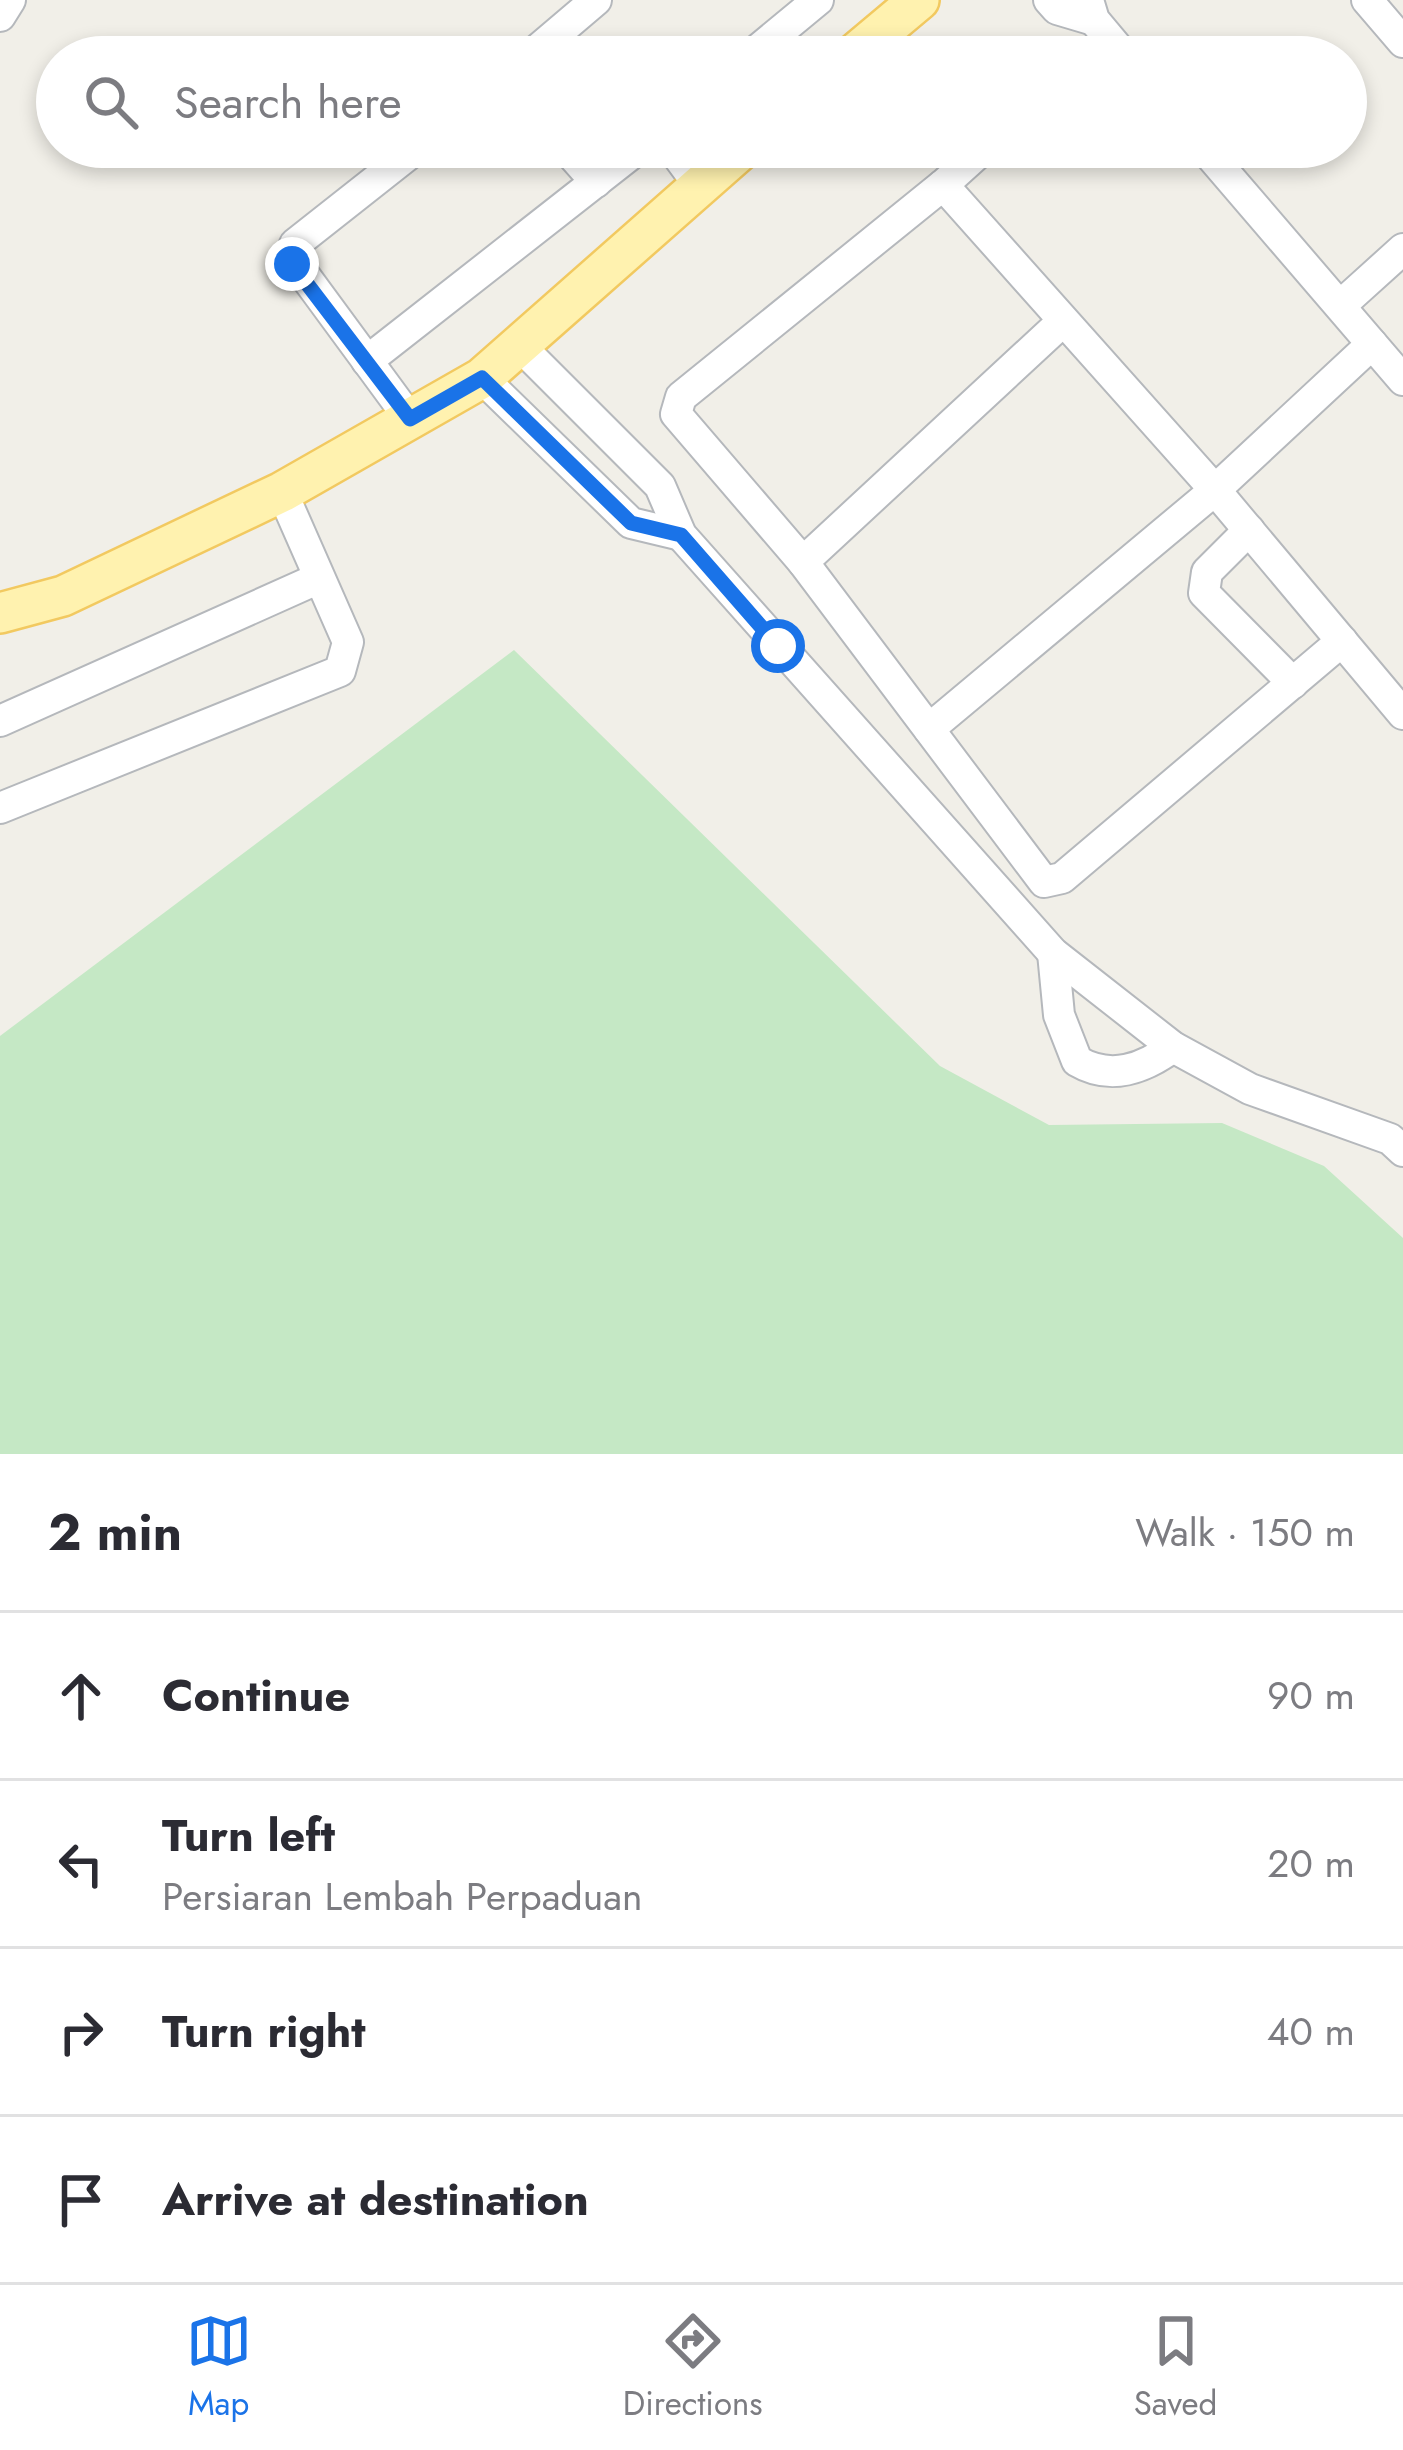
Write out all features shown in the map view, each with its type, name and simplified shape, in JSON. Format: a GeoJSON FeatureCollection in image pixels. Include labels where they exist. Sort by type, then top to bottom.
{"type":"FeatureCollection","features":[{"type":"Feature","properties":{"kind":"main road"},"geometry":{"type":"LineString","coordinates":[[876,36],[920,0]]}},
{"type":"Feature","properties":{"kind":"main road"},"geometry":{"type":"LineString","coordinates":[[0,613],[63,596],[282,493],[482,378],[718,168]]}},
{"type":"Feature","properties":{"kind":"street"},"geometry":{"type":"LineString","coordinates":[[0,16],[10,0]]}},
{"type":"Feature","properties":{"kind":"street"},"geometry":{"type":"LineString","coordinates":[[554,36],[596,0]]}},
{"type":"Feature","properties":{"kind":"street"},"geometry":{"type":"LineString","coordinates":[[774,36],[818,0]]}},
{"type":"Feature","properties":{"kind":"street"},"geometry":{"type":"LineString","coordinates":[[1367,0],[1403,42]]}},
{"type":"Feature","properties":{"kind":"street"},"geometry":{"type":"LineString","coordinates":[[1057,3],[1099,34]]}},
{"type":"Feature","properties":{"kind":"street"},"geometry":{"type":"LineString","coordinates":[[392,168],[292,250],[292,264],[410,419]]}},
{"type":"Feature","properties":{"kind":"street"},"geometry":{"type":"LineString","coordinates":[[584,168],[596,182]]}},
{"type":"Feature","properties":{"kind":"street"},"geometry":{"type":"LineString","coordinates":[[368,362],[614,168]]}},
{"type":"Feature","properties":{"kind":"street"},"geometry":{"type":"LineString","coordinates":[[687,168],[699,184]]}},
{"type":"Feature","properties":{"kind":"street"},"geometry":{"type":"LineString","coordinates":[[962,168],[676,405],[676,414],[803,562],[1044,882],[1052,884],[1342,641]]}},
{"type":"Feature","properties":{"kind":"street"},"geometry":{"type":"LineString","coordinates":[[1221,168],[1403,380]]}},
{"type":"Feature","properties":{"kind":"street"},"geometry":{"type":"LineString","coordinates":[[943,185],[1215,490],[1403,714]]}},
{"type":"Feature","properties":{"kind":"street"},"geometry":{"type":"LineString","coordinates":[[1341,304],[1403,249]]}},
{"type":"Feature","properties":{"kind":"street"},"geometry":{"type":"LineString","coordinates":[[803,562],[1063,322]]}},
{"type":"Feature","properties":{"kind":"street"},"geometry":{"type":"LineString","coordinates":[[929,729],[1215,490],[1372,344]]}},
{"type":"Feature","properties":{"kind":"street"},"geometry":{"type":"LineString","coordinates":[[520,346],[660,486],[681,535],[1053,952],[1173,1047],[1250,1089],[1399,1142]]}},
{"type":"Feature","properties":{"kind":"street"},"geometry":{"type":"LineString","coordinates":[[482,378],[631,523],[681,535]]}},
{"type":"Feature","properties":{"kind":"street"},"geometry":{"type":"LineString","coordinates":[[0,808],[340,671],[348,642],[316,579],[282,493]]}},
{"type":"Feature","properties":{"kind":"street"},"geometry":{"type":"LineString","coordinates":[[1249,530],[1207,572],[1204,593],[1293,683]]}},
{"type":"Feature","properties":{"kind":"street"},"geometry":{"type":"LineString","coordinates":[[0,721],[316,579]]}},
{"type":"Feature","properties":{"kind":"street"},"geometry":{"type":"LineString","coordinates":[[1053,952],[1059,1015],[1077,1061],[1106,1072],[1131,1070],[1173,1047]]}},
{"type":"Feature","properties":{"kind":"green space"},"geometry":{"type":"Polygon","coordinates":[[[514,650],[940,1066],[1049,1125],[1222,1123],[1324,1166],[1403,1238],[1403,1454],[0,1454],[0,1036],[514,650]]]}},
{"type":"Feature","properties":{"kind":"route"},"geometry":{"type":"LineString","coordinates":[[292,264],[410,419],[482,378],[631,523],[681,535],[736,592],[778,646]]}}]}
